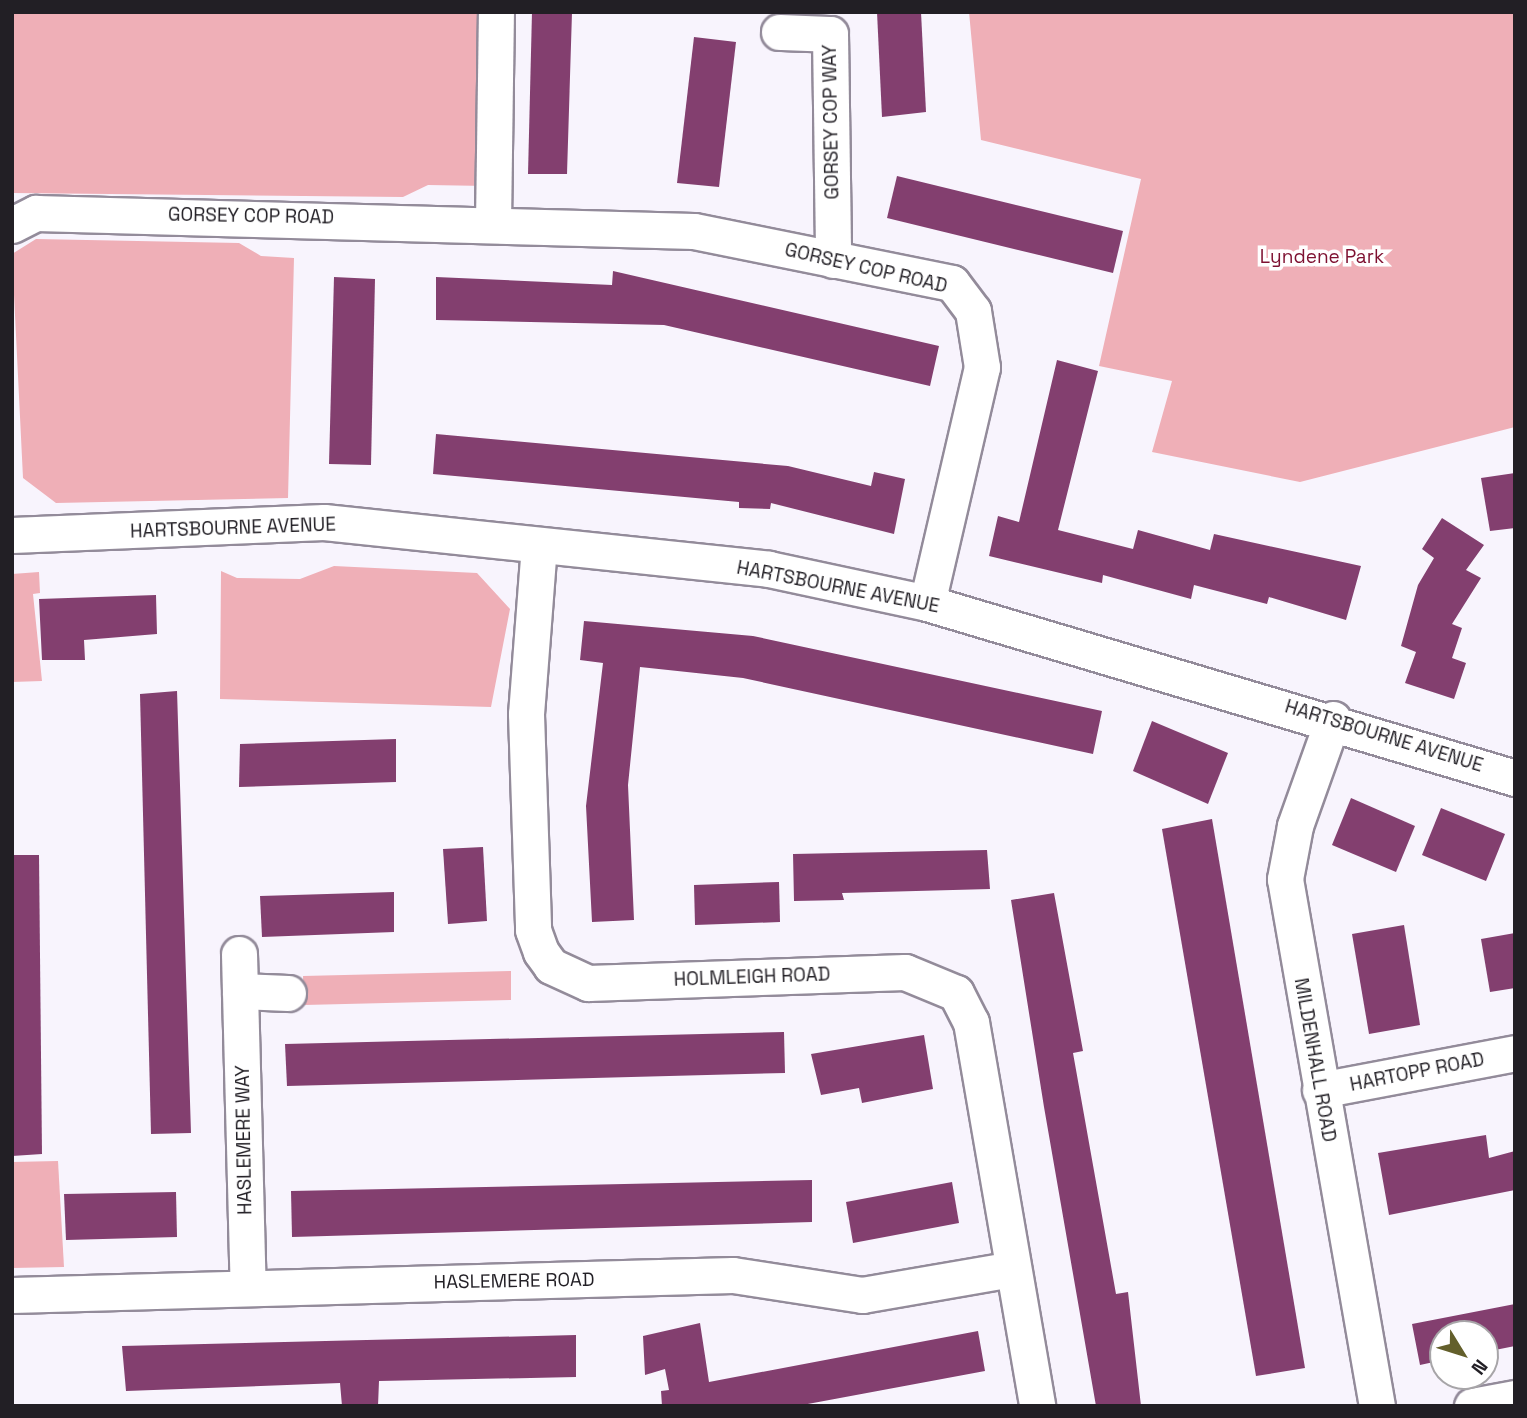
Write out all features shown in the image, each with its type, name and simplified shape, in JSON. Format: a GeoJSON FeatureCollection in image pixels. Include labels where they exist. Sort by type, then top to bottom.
{"type":"FeatureCollection","features":[{"type":"Feature","properties":{"kind":"street"},"geometry":{"type":"LineString","coordinates":[[493,223],[496,12]]}},
{"type":"Feature","properties":{"kind":"street","name":"GORSEY COP WAY"},"geometry":{"type":"LineString","coordinates":[[779,32],[830,34],[833,260]]}},
{"type":"Feature","properties":{"kind":"street","name":"GORSEY COP ROAD"},"geometry":{"type":"LineString","coordinates":[[12,225],[36,213],[493,223],[694,231],[952,284],[973,311],[982,367],[927,603]]}},
{"type":"Feature","properties":{"kind":"street","name":"HARTSBOURNE AVENUE"},"geometry":{"type":"LineString","coordinates":[[12,536],[324,522],[769,569],[927,603],[1514,770]]}},
{"type":"Feature","properties":{"kind":"street","name":"HOLMLEIGH ROAD"},"geometry":{"type":"LineString","coordinates":[[539,545],[526,713],[533,930],[541,952],[551,966],[588,983],[905,972],[943,983],[966,1005],[971,1022],[1037,1406]]}},
{"type":"Feature","properties":{"kind":"street","name":"MILDENHALL ROAD"},"geometry":{"type":"LineString","coordinates":[[1333,719],[1295,826],[1284,879],[1377,1406]]}},
{"type":"Feature","properties":{"kind":"street","name":"HASLEMERE WAY"},"geometry":{"type":"LineString","coordinates":[[239,954],[247,1288]]}},
{"type":"Feature","properties":{"kind":"street"},"geometry":{"type":"LineString","coordinates":[[240,991],[288,993]]}},
{"type":"Feature","properties":{"kind":"street","name":"HARTOPP ROAD"},"geometry":{"type":"LineString","coordinates":[[1320,1090],[1515,1054]]}},
{"type":"Feature","properties":{"kind":"street","name":"HASLEMERE ROAD"},"geometry":{"type":"LineString","coordinates":[[12,1295],[733,1275],[862,1295],[1012,1269]]}},
{"type":"Feature","properties":{"kind":"street"},"geometry":{"type":"LineString","coordinates":[[1472,1406],[1515,1398]]}},
{"type":"Feature","properties":{"kind":"green space"},"geometry":{"type":"Polygon","coordinates":[[[12,12],[490,12],[487,186],[428,185],[403,197],[12,193],[12,12]]]}},
{"type":"Feature","properties":{"kind":"green space","name":"Lyndene Park"},"geometry":{"type":"Polygon","coordinates":[[[969,12],[1515,12],[1515,427],[1300,482],[1152,452],[1172,381],[1099,366],[1141,179],[981,140],[969,12]]]}},
{"type":"Feature","properties":{"kind":"green space"},"geometry":{"type":"Polygon","coordinates":[[[36,239],[239,243],[261,256],[294,258],[288,498],[56,503],[23,478],[12,254],[36,239]]]}},
{"type":"Feature","properties":{"kind":"green space"},"geometry":{"type":"Polygon","coordinates":[[[334,566],[477,573],[510,609],[491,707],[220,699],[221,571],[237,578],[300,579],[334,566]]]}},
{"type":"Feature","properties":{"kind":"green space"},"geometry":{"type":"Polygon","coordinates":[[[39,572],[40,593],[33,594],[42,681],[12,682],[12,574],[39,572]]]}},
{"type":"Feature","properties":{"kind":"green space"},"geometry":{"type":"Polygon","coordinates":[[[511,971],[511,1000],[304,1005],[303,976],[511,971]]]}},
{"type":"Feature","properties":{"kind":"green space"},"geometry":{"type":"Polygon","coordinates":[[[58,1161],[64,1267],[12,1268],[12,1162],[58,1161]]]}},
{"type":"Feature","properties":{"kind":"building"},"geometry":{"type":"Polygon","coordinates":[[[532,12],[572,12],[567,174],[528,174],[532,12]]]}},
{"type":"Feature","properties":{"kind":"building"},"geometry":{"type":"Polygon","coordinates":[[[877,12],[921,12],[926,112],[882,117],[877,12]]]}},
{"type":"Feature","properties":{"kind":"building"},"geometry":{"type":"Polygon","coordinates":[[[694,37],[736,42],[719,187],[677,183],[694,37]]]}},
{"type":"Feature","properties":{"kind":"building"},"geometry":{"type":"Polygon","coordinates":[[[897,176],[1123,231],[1113,273],[887,218],[897,176]]]}},
{"type":"Feature","properties":{"kind":"building"},"geometry":{"type":"Polygon","coordinates":[[[613,271],[939,346],[930,386],[664,325],[436,320],[436,277],[612,285],[613,271]]]}},
{"type":"Feature","properties":{"kind":"building"},"geometry":{"type":"Polygon","coordinates":[[[334,277],[375,279],[371,465],[329,464],[334,277]]]}},
{"type":"Feature","properties":{"kind":"building"},"geometry":{"type":"Polygon","coordinates":[[[1057,360],[1098,371],[1058,530],[1133,549],[1138,530],[1210,550],[1214,534],[1361,566],[1346,620],[1269,597],[1267,604],[1194,585],[1191,599],[1103,575],[1102,583],[989,556],[998,516],[1019,522],[1057,360]]]}},
{"type":"Feature","properties":{"kind":"building"},"geometry":{"type":"Polygon","coordinates":[[[436,434],[788,466],[871,486],[874,472],[905,479],[894,534],[771,503],[770,509],[739,508],[739,502],[433,474],[436,434]]]}},
{"type":"Feature","properties":{"kind":"building"},"geometry":{"type":"Polygon","coordinates":[[[1515,473],[1515,528],[1490,531],[1481,478],[1515,473]]]}},
{"type":"Feature","properties":{"kind":"building"},"geometry":{"type":"Polygon","coordinates":[[[1442,518],[1484,545],[1466,570],[1481,578],[1452,624],[1462,628],[1452,658],[1466,663],[1454,699],[1405,683],[1416,652],[1401,646],[1418,585],[1434,558],[1422,549],[1442,518]]]}},
{"type":"Feature","properties":{"kind":"building"},"geometry":{"type":"Polygon","coordinates":[[[156,595],[157,634],[84,640],[85,660],[42,660],[39,599],[156,595]]]}},
{"type":"Feature","properties":{"kind":"building"},"geometry":{"type":"Polygon","coordinates":[[[584,621],[753,636],[1102,711],[1093,754],[743,678],[640,667],[628,785],[634,920],[592,922],[586,806],[603,663],[580,660],[584,621]]]}},
{"type":"Feature","properties":{"kind":"building"},"geometry":{"type":"Polygon","coordinates":[[[177,691],[191,1133],[151,1134],[140,694],[177,691]]]}},
{"type":"Feature","properties":{"kind":"building"},"geometry":{"type":"Polygon","coordinates":[[[1152,721],[1228,753],[1208,804],[1133,771],[1152,721]]]}},
{"type":"Feature","properties":{"kind":"building"},"geometry":{"type":"Polygon","coordinates":[[[396,739],[396,782],[239,787],[240,744],[396,739]]]}},
{"type":"Feature","properties":{"kind":"building"},"geometry":{"type":"Polygon","coordinates":[[[1351,798],[1415,826],[1396,872],[1332,845],[1351,798]]]}},
{"type":"Feature","properties":{"kind":"building"},"geometry":{"type":"Polygon","coordinates":[[[1441,808],[1505,834],[1486,881],[1422,855],[1441,808]]]}},
{"type":"Feature","properties":{"kind":"building"},"geometry":{"type":"Polygon","coordinates":[[[1212,819],[1305,1368],[1256,1376],[1162,829],[1212,819]]]}},
{"type":"Feature","properties":{"kind":"building"},"geometry":{"type":"Polygon","coordinates":[[[483,847],[487,921],[448,924],[443,849],[483,847]]]}},
{"type":"Feature","properties":{"kind":"building"},"geometry":{"type":"Polygon","coordinates":[[[987,850],[990,889],[842,893],[844,900],[794,901],[793,854],[987,850]]]}},
{"type":"Feature","properties":{"kind":"building"},"geometry":{"type":"Polygon","coordinates":[[[12,855],[39,855],[42,1154],[12,1156],[12,855]]]}},
{"type":"Feature","properties":{"kind":"building"},"geometry":{"type":"Polygon","coordinates":[[[779,882],[780,922],[695,925],[694,885],[779,882]]]}},
{"type":"Feature","properties":{"kind":"building"},"geometry":{"type":"Polygon","coordinates":[[[394,892],[394,932],[262,937],[260,896],[394,892]]]}},
{"type":"Feature","properties":{"kind":"building"},"geometry":{"type":"Polygon","coordinates":[[[1054,893],[1083,1051],[1073,1053],[1116,1294],[1128,1292],[1141,1406],[1096,1406],[1044,1107],[1011,900],[1054,893]]]}},
{"type":"Feature","properties":{"kind":"building"},"geometry":{"type":"Polygon","coordinates":[[[1404,925],[1420,1025],[1369,1034],[1352,934],[1404,925]]]}},
{"type":"Feature","properties":{"kind":"building"},"geometry":{"type":"Polygon","coordinates":[[[1515,933],[1515,988],[1490,992],[1481,939],[1515,933]]]}},
{"type":"Feature","properties":{"kind":"building"},"geometry":{"type":"Polygon","coordinates":[[[784,1032],[785,1073],[287,1086],[285,1044],[784,1032]]]}},
{"type":"Feature","properties":{"kind":"building"},"geometry":{"type":"Polygon","coordinates":[[[924,1035],[933,1089],[862,1103],[859,1088],[821,1095],[811,1054],[924,1035]]]}},
{"type":"Feature","properties":{"kind":"building"},"geometry":{"type":"Polygon","coordinates":[[[1486,1135],[1489,1158],[1515,1151],[1515,1190],[1389,1215],[1378,1153],[1486,1135]]]}},
{"type":"Feature","properties":{"kind":"building"},"geometry":{"type":"Polygon","coordinates":[[[812,1180],[812,1222],[292,1237],[291,1191],[812,1180]]]}},
{"type":"Feature","properties":{"kind":"building"},"geometry":{"type":"Polygon","coordinates":[[[952,1182],[959,1223],[853,1243],[846,1202],[952,1182]]]}},
{"type":"Feature","properties":{"kind":"building"},"geometry":{"type":"Polygon","coordinates":[[[176,1192],[177,1237],[66,1240],[64,1194],[176,1192]]]}},
{"type":"Feature","properties":{"kind":"building"},"geometry":{"type":"Polygon","coordinates":[[[1515,1304],[1515,1346],[1499,1349],[1499,1320],[1433,1320],[1515,1304]]]}},
{"type":"Feature","properties":{"kind":"building"},"geometry":{"type":"Polygon","coordinates":[[[1429,1321],[1429,1363],[1420,1365],[1412,1324],[1429,1321]]]}},
{"type":"Feature","properties":{"kind":"building"},"geometry":{"type":"Polygon","coordinates":[[[700,1323],[709,1382],[978,1331],[985,1371],[797,1406],[662,1406],[661,1391],[669,1390],[665,1369],[645,1375],[643,1336],[700,1323]]]}},
{"type":"Feature","properties":{"kind":"building"},"geometry":{"type":"Polygon","coordinates":[[[576,1335],[576,1377],[379,1381],[378,1406],[342,1406],[340,1383],[126,1391],[122,1346],[576,1335]]]}}]}
